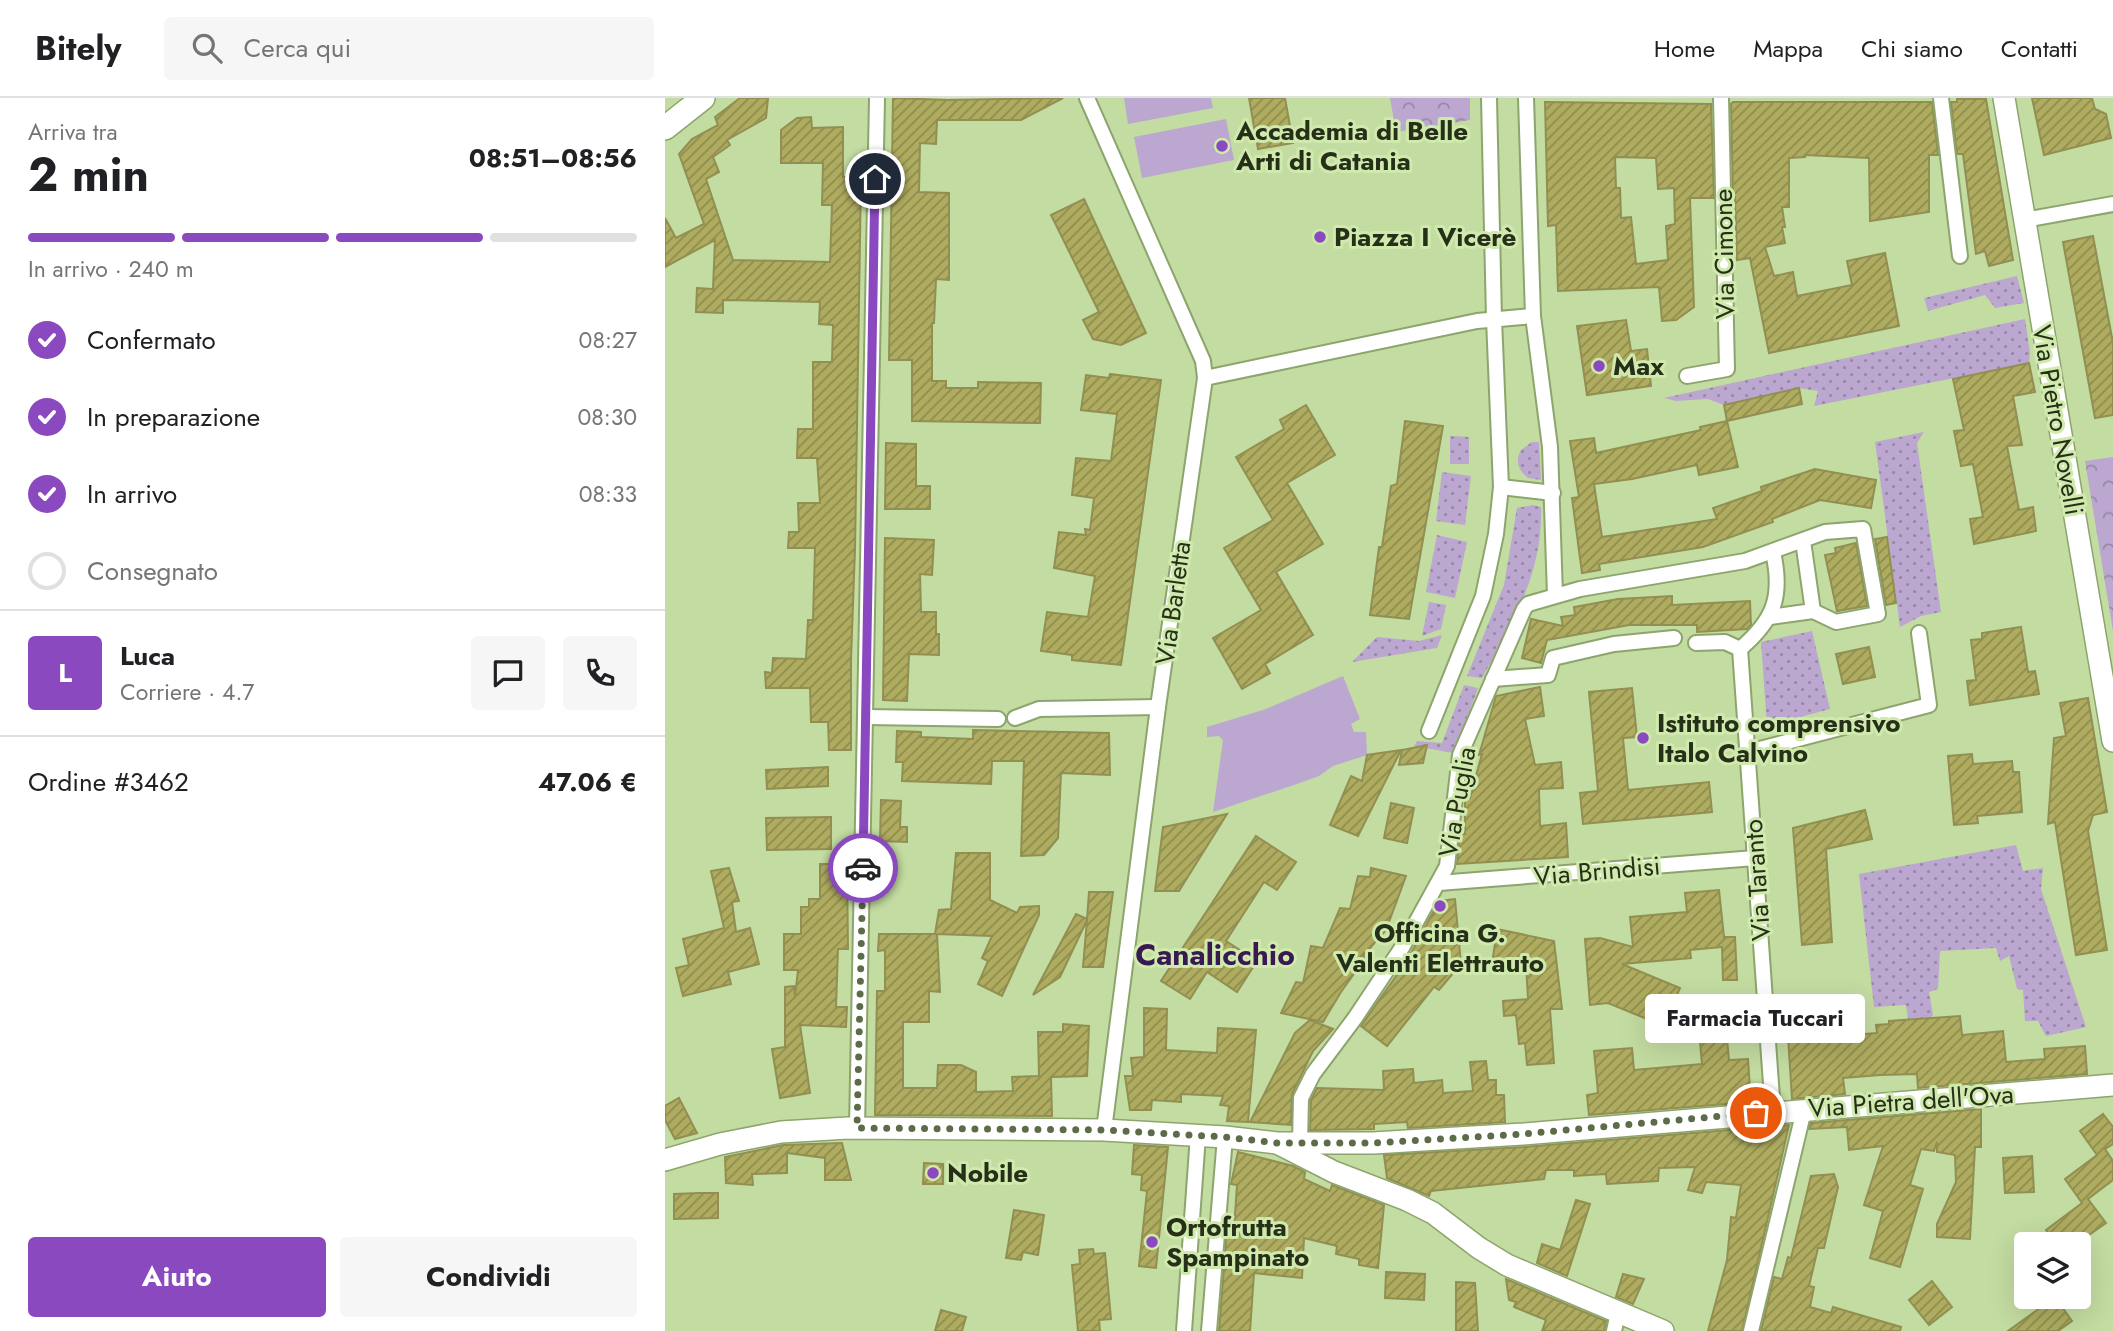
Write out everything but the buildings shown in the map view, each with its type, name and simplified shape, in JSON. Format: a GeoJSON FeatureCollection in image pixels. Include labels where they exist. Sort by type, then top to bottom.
{"type":"FeatureCollection","features":[{"type":"Feature","properties":{"kind":"main road"},"geometry":{"type":"LineString","coordinates":[[665,128],[703,98]]}},
{"type":"Feature","properties":{"kind":"main road","name":"Via Pietro Novelli"},"geometry":{"type":"LineString","coordinates":[[2004,98],[2113,741]]}},
{"type":"Feature","properties":{"kind":"main road","name":"Via Pietra dell'Ova"},"geometry":{"type":"LineString","coordinates":[[665,1160],[720,1144],[781,1132],[857,1128],[1104,1130],[1277,1143],[1373,1143],[1523,1134],[2113,1085]]}},
{"type":"Feature","properties":{"kind":"main road"},"geometry":{"type":"LineString","coordinates":[[1277,1143],[1328,1169],[1433,1213],[1479,1248],[1507,1265],[1616,1322],[1663,1331]]}},
{"type":"Feature","properties":{"kind":"main road"},"geometry":{"type":"LineString","coordinates":[[1328,1169],[1323,1149],[1329,1143]]}},
{"type":"Feature","properties":{"kind":"street"},"geometry":{"type":"LineString","coordinates":[[857,1128],[877,98]]}},
{"type":"Feature","properties":{"kind":"street","name":"Via Barletta"},"geometry":{"type":"LineString","coordinates":[[1087,98],[1203,360],[1205,378],[1158,707],[1104,1130]]}},
{"type":"Feature","properties":{"kind":"street","name":"Via Puglia"},"geometry":{"type":"LineString","coordinates":[[1429,731],[1483,596],[1496,534],[1501,487],[1493,319],[1489,98]]}},
{"type":"Feature","properties":{"kind":"street"},"geometry":{"type":"LineString","coordinates":[[1526,98],[1532,316],[1550,447],[1555,595]]}},
{"type":"Feature","properties":{"kind":"street","name":"Via Cimone"},"geometry":{"type":"LineString","coordinates":[[1687,376],[1727,369],[1721,98]]}},
{"type":"Feature","properties":{"kind":"street"},"geometry":{"type":"LineString","coordinates":[[1941,98],[1960,256]]}},
{"type":"Feature","properties":{"kind":"street"},"geometry":{"type":"LineString","coordinates":[[2025,220],[2113,204]]}},
{"type":"Feature","properties":{"kind":"street"},"geometry":{"type":"LineString","coordinates":[[1205,378],[1493,319],[1532,316]]}},
{"type":"Feature","properties":{"kind":"street"},"geometry":{"type":"LineString","coordinates":[[1501,487],[1553,493]]}},
{"type":"Feature","properties":{"kind":"street","name":"Via Puglia"},"geometry":{"type":"LineString","coordinates":[[1300,1143],[1301,1098],[1313,1074],[1383,977],[1447,866],[1460,755],[1480,705],[1528,604],[1555,595],[1745,561],[1825,532],[1863,529],[1878,614],[1836,622],[1813,611]]}},
{"type":"Feature","properties":{"kind":"street"},"geometry":{"type":"LineString","coordinates":[[1770,617],[1813,611],[1803,541]]}},
{"type":"Feature","properties":{"kind":"street"},"geometry":{"type":"LineString","coordinates":[[1696,643],[1725,642],[1739,649],[1760,633],[1770,617],[1777,586],[1773,552]]}},
{"type":"Feature","properties":{"kind":"street"},"geometry":{"type":"LineString","coordinates":[[1748,752],[1929,705],[1919,633]]}},
{"type":"Feature","properties":{"kind":"street"},"geometry":{"type":"LineString","coordinates":[[1493,679],[1548,675],[1552,658],[1614,644],[1674,638]]}},
{"type":"Feature","properties":{"kind":"street","name":"Via Taranto"},"geometry":{"type":"LineString","coordinates":[[1739,649],[1773,1112]]}},
{"type":"Feature","properties":{"kind":"street"},"geometry":{"type":"LineString","coordinates":[[1015,718],[1039,709],[1158,707]]}},
{"type":"Feature","properties":{"kind":"street"},"geometry":{"type":"LineString","coordinates":[[866,717],[998,719]]}},
{"type":"Feature","properties":{"kind":"street","name":"Via Brindisi"},"geometry":{"type":"LineString","coordinates":[[1439,883],[1755,858]]}},
{"type":"Feature","properties":{"kind":"street"},"geometry":{"type":"LineString","coordinates":[[1751,1331],[1804,1110]]}},
{"type":"Feature","properties":{"kind":"street"},"geometry":{"type":"LineString","coordinates":[[1184,1331],[1198,1135]]}},
{"type":"Feature","properties":{"kind":"street"},"geometry":{"type":"LineString","coordinates":[[1209,1331],[1225,1137]]}},
{"type":"Feature","properties":{"kind":"green space"},"geometry":{"type":"Polygon","coordinates":[[[1124,98],[1211,98],[1213,108],[1128,124],[1124,98]]]}},
{"type":"Feature","properties":{"kind":"green space"},"geometry":{"type":"Polygon","coordinates":[[[1390,98],[1470,98],[1470,120],[1396,132],[1390,98]]]}},
{"type":"Feature","properties":{"kind":"green space"},"geometry":{"type":"Polygon","coordinates":[[[1226,119],[1234,160],[1142,178],[1134,137],[1226,119]]]}},
{"type":"Feature","properties":{"kind":"green space"},"geometry":{"type":"Polygon","coordinates":[[[2017,276],[2024,303],[1995,308],[1985,295],[1928,311],[1924,298],[2017,276]]]}},
{"type":"Feature","properties":{"kind":"green space"},"geometry":{"type":"Polygon","coordinates":[[[2025,319],[2029,363],[1814,406],[1818,391],[1799,388],[1724,405],[1708,399],[1676,401],[1664,398],[2025,319]]]}},
{"type":"Feature","properties":{"kind":"green space"},"geometry":{"type":"Polygon","coordinates":[[[1924,432],[1917,443],[1941,612],[1921,616],[1900,627],[1875,442],[1924,432]]]}},
{"type":"Feature","properties":{"kind":"green space"},"geometry":{"type":"Polygon","coordinates":[[[1450,436],[1469,437],[1469,464],[1450,464],[1450,436]]]}},
{"type":"Feature","properties":{"kind":"green space"},"geometry":{"type":"Polygon","coordinates":[[[1532,442],[1539,442],[1541,480],[1528,478],[1519,465],[1521,450],[1532,442]]]}},
{"type":"Feature","properties":{"kind":"green space"},"geometry":{"type":"Polygon","coordinates":[[[2113,457],[2113,631],[2085,461],[2113,457]]]}},
{"type":"Feature","properties":{"kind":"green space"},"geometry":{"type":"Polygon","coordinates":[[[1442,472],[1471,476],[1465,525],[1436,521],[1442,472]]]}},
{"type":"Feature","properties":{"kind":"green space"},"geometry":{"type":"Polygon","coordinates":[[[1533,505],[1541,507],[1540,531],[1537,554],[1524,596],[1482,678],[1467,676],[1504,585],[1517,508],[1533,505]]]}},
{"type":"Feature","properties":{"kind":"green space"},"geometry":{"type":"Polygon","coordinates":[[[1437,535],[1467,542],[1455,598],[1426,592],[1437,535]]]}},
{"type":"Feature","properties":{"kind":"green space"},"geometry":{"type":"Polygon","coordinates":[[[1429,602],[1446,605],[1441,629],[1422,636],[1429,602]]]}},
{"type":"Feature","properties":{"kind":"green space"},"geometry":{"type":"Polygon","coordinates":[[[1812,631],[1830,709],[1767,726],[1761,642],[1812,631]]]}},
{"type":"Feature","properties":{"kind":"green space"},"geometry":{"type":"Polygon","coordinates":[[[1442,635],[1437,648],[1352,662],[1377,637],[1419,641],[1442,635]]]}},
{"type":"Feature","properties":{"kind":"green space"},"geometry":{"type":"Polygon","coordinates":[[[1343,676],[1360,719],[1351,724],[1354,732],[1366,732],[1367,755],[1333,766],[1319,776],[1213,812],[1223,740],[1219,736],[1207,737],[1207,727],[1266,709],[1343,676]]]}},
{"type":"Feature","properties":{"kind":"green space"},"geometry":{"type":"Polygon","coordinates":[[[1464,685],[1478,688],[1454,753],[1414,746],[1417,741],[1442,743],[1464,685]]]}},
{"type":"Feature","properties":{"kind":"green space"},"geometry":{"type":"Polygon","coordinates":[[[2016,845],[2023,871],[2043,868],[2041,889],[2086,1027],[2046,1036],[2038,1021],[2025,1021],[2023,990],[2017,989],[2009,956],[2000,961],[1996,948],[1940,951],[1938,989],[1929,992],[1933,1015],[1912,1044],[1906,1005],[1874,1007],[1859,874],[2016,845]]]}},
{"type":"Feature","properties":{"kind":"way so far"},"geometry":{"type":"LineString","coordinates":[[863,868],[857,1128],[1104,1130],[1277,1143],[1373,1143],[1523,1134],[1756,1113]]}},
{"type":"Feature","properties":{"kind":"place","name":"Accademia di Belle Arti di Catania"},"geometry":{"type":"Point","coordinates":[1222,146]}},
{"type":"Feature","properties":{"kind":"place","name":"Piazza I Vicerè"},"geometry":{"type":"Point","coordinates":[1320,237]}},
{"type":"Feature","properties":{"kind":"place","name":"Max"},"geometry":{"type":"Point","coordinates":[1599,366]}},
{"type":"Feature","properties":{"kind":"place","name":"Istituto comprensivo Italo Calvino"},"geometry":{"type":"Point","coordinates":[1643,738]}},
{"type":"Feature","properties":{"kind":"place","name":"Officina G. Valenti Elettrauto"},"geometry":{"type":"Point","coordinates":[1440,906]}},
{"type":"Feature","properties":{"kind":"place","name":"Farmacia Tuccari"},"geometry":{"type":"Point","coordinates":[1756,1113]}},
{"type":"Feature","properties":{"kind":"place","name":"Nobile"},"geometry":{"type":"Point","coordinates":[933,1173]}},
{"type":"Feature","properties":{"kind":"place","name":"Ortofrutta Spampinato"},"geometry":{"type":"Point","coordinates":[1152,1242]}},
{"type":"Feature","properties":{"kind":"district","name":"Canalicchio"},"geometry":{"type":"Point","coordinates":[1215,954]}},
{"type":"Feature","properties":{"kind":"route"},"geometry":{"type":"LineString","coordinates":[[863,868],[875,179]]}}]}
